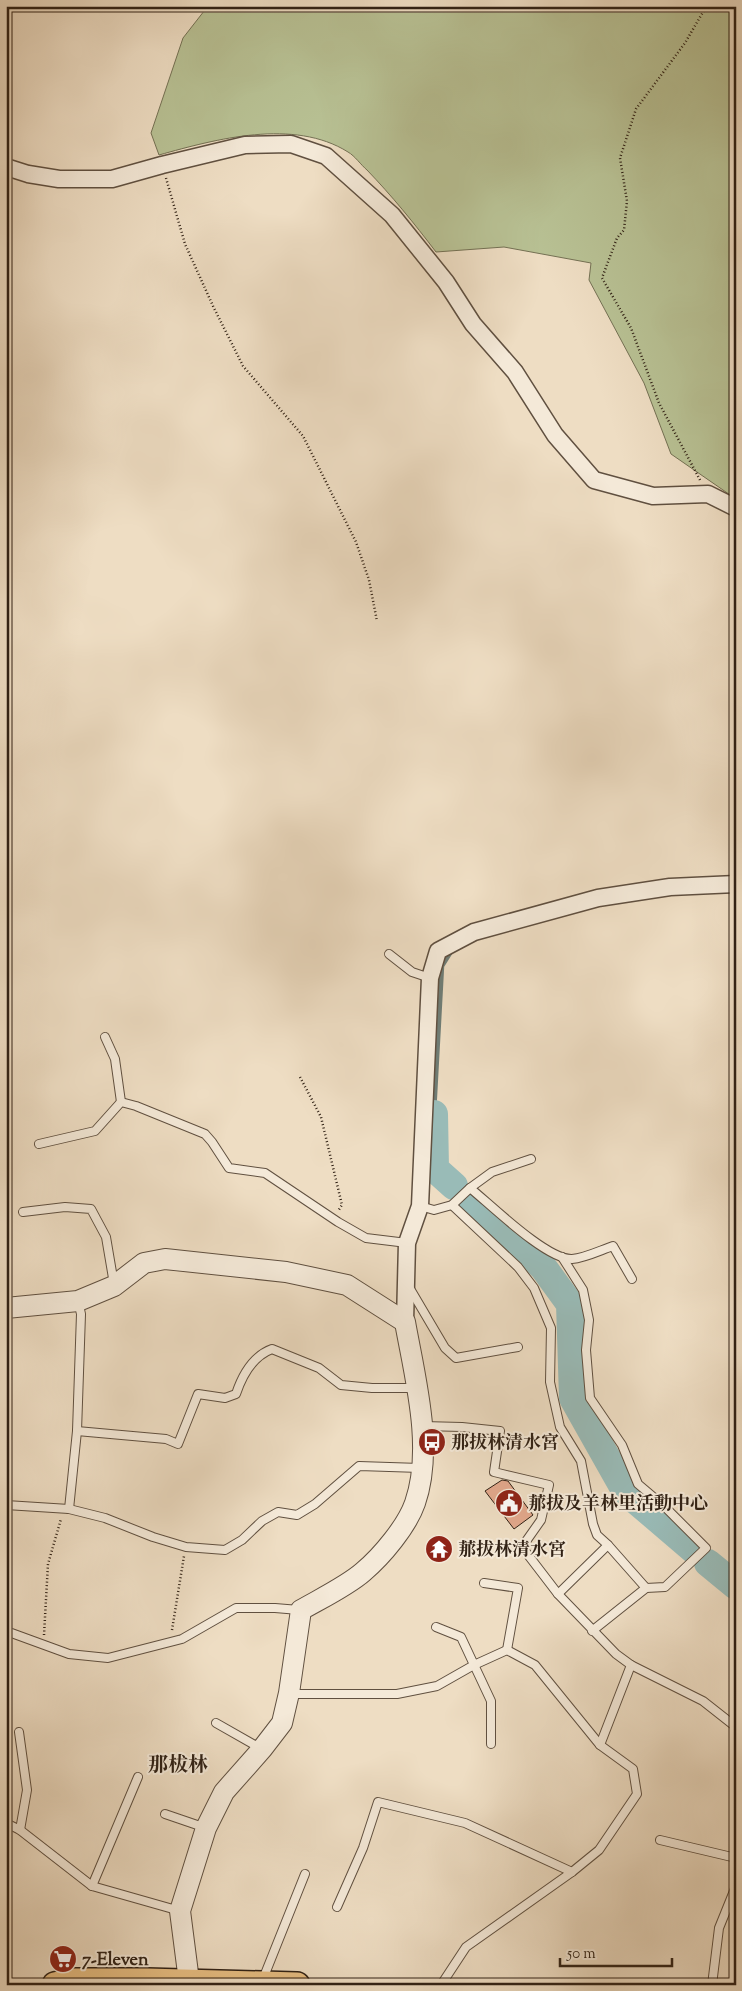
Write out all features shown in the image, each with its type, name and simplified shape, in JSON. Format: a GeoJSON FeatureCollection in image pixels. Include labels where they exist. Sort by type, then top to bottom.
{"type":"FeatureCollection","features":[{"type":"Feature","properties":{"kind":"main road"},"geometry":{"type":"LineString","coordinates":[[54,1985],[72,1981],[147,1983],[189,1981],[298,1985]]}},
{"type":"Feature","properties":{"kind":"street"},"geometry":{"type":"LineString","coordinates":[[6,167],[28,174],[59,179],[112,179],[245,145],[291,144],[326,156],[398,223],[446,282],[473,324],[515,372],[555,435],[594,480],[653,496],[708,494],[736,508]]}},
{"type":"Feature","properties":{"kind":"street"},"geometry":{"type":"LineString","coordinates":[[189,1981],[180,1911],[206,1828],[224,1792],[262,1749],[282,1722],[289,1694],[301,1610],[362,1573],[404,1525],[415,1503],[423,1468],[417,1388],[405,1322],[405,1281],[407,1243],[420,1206],[430,978],[438,951],[474,932],[598,898],[670,887],[736,884]]}},
{"type":"Feature","properties":{"kind":"street"},"geometry":{"type":"LineString","coordinates":[[6,1308],[78,1301],[114,1286],[144,1263],[166,1259],[286,1272],[347,1285],[405,1322]]}},
{"type":"Feature","properties":{"kind":"lane"},"geometry":{"type":"LineString","coordinates":[[388,954],[412,972],[430,978]]}},
{"type":"Feature","properties":{"kind":"lane"},"geometry":{"type":"LineString","coordinates":[[39,1144],[95,1132],[121,1102],[115,1059],[105,1037]]}},
{"type":"Feature","properties":{"kind":"lane"},"geometry":{"type":"LineString","coordinates":[[121,1102],[136,1106],[206,1134],[229,1168],[265,1172],[366,1238],[407,1243]]}},
{"type":"Feature","properties":{"kind":"lane"},"geometry":{"type":"LineString","coordinates":[[420,1206],[434,1210],[452,1205],[470,1188],[492,1172],[531,1159]]}},
{"type":"Feature","properties":{"kind":"lane"},"geometry":{"type":"LineString","coordinates":[[470,1188],[546,1250],[562,1257],[573,1259],[613,1246],[632,1279]]}},
{"type":"Feature","properties":{"kind":"lane"},"geometry":{"type":"LineString","coordinates":[[452,1205],[518,1268],[534,1288],[551,1328],[550,1382],[560,1427],[581,1461],[593,1524],[597,1535],[646,1588]]}},
{"type":"Feature","properties":{"kind":"lane"},"geometry":{"type":"LineString","coordinates":[[23,1212],[65,1207],[91,1209],[106,1237],[114,1286]]}},
{"type":"Feature","properties":{"kind":"lane"},"geometry":{"type":"LineString","coordinates":[[562,1257],[583,1290],[589,1320],[586,1350],[590,1398],[622,1446],[638,1484],[664,1506],[706,1548],[665,1588],[646,1588],[592,1631]]}},
{"type":"Feature","properties":{"kind":"lane"},"geometry":{"type":"LineString","coordinates":[[405,1281],[445,1348],[456,1358],[518,1347]]}},
{"type":"Feature","properties":{"kind":"lane"},"geometry":{"type":"LineString","coordinates":[[67,1509],[77,1431],[81,1314],[78,1301]]}},
{"type":"Feature","properties":{"kind":"lane"},"geometry":{"type":"LineString","coordinates":[[77,1431],[166,1439],[178,1444],[198,1394],[225,1398],[236,1394],[242,1377],[262,1352],[272,1349],[319,1368],[341,1385],[372,1388],[417,1388]]}},
{"type":"Feature","properties":{"kind":"lane"},"geometry":{"type":"LineString","coordinates":[[421,1426],[462,1427],[500,1431],[494,1472],[549,1485],[541,1520],[522,1547],[558,1594],[592,1631],[630,1665],[703,1701],[736,1727]]}},
{"type":"Feature","properties":{"kind":"lane"},"geometry":{"type":"LineString","coordinates":[[6,1505],[67,1509],[105,1518],[153,1537],[186,1547],[225,1550],[242,1540],[262,1521],[278,1512],[297,1514],[315,1504],[359,1466],[423,1468]]}},
{"type":"Feature","properties":{"kind":"lane"},"geometry":{"type":"LineString","coordinates":[[558,1594],[608,1545]]}},
{"type":"Feature","properties":{"kind":"lane"},"geometry":{"type":"LineString","coordinates":[[484,1583],[518,1588],[507,1650]]}},
{"type":"Feature","properties":{"kind":"lane"},"geometry":{"type":"LineString","coordinates":[[6,1631],[69,1654],[108,1658],[182,1638],[236,1608],[301,1610]]}},
{"type":"Feature","properties":{"kind":"lane"},"geometry":{"type":"LineString","coordinates":[[436,1627],[462,1637],[491,1701],[491,1744]]}},
{"type":"Feature","properties":{"kind":"lane"},"geometry":{"type":"LineString","coordinates":[[289,1694],[396,1694],[436,1686],[474,1665],[507,1650]]}},
{"type":"Feature","properties":{"kind":"lane"},"geometry":{"type":"LineString","coordinates":[[441,1985],[466,1947],[572,1872],[599,1850],[637,1794],[633,1769],[600,1745],[535,1665],[507,1650]]}},
{"type":"Feature","properties":{"kind":"lane"},"geometry":{"type":"LineString","coordinates":[[600,1745],[630,1665]]}},
{"type":"Feature","properties":{"kind":"lane"},"geometry":{"type":"LineString","coordinates":[[216,1723],[262,1749]]}},
{"type":"Feature","properties":{"kind":"lane"},"geometry":{"type":"LineString","coordinates":[[19,1732],[27,1790],[20,1830]]}},
{"type":"Feature","properties":{"kind":"lane"},"geometry":{"type":"LineString","coordinates":[[92,1886],[138,1777]]}},
{"type":"Feature","properties":{"kind":"lane"},"geometry":{"type":"LineString","coordinates":[[337,1908],[363,1848],[378,1802],[465,1823],[572,1872]]}},
{"type":"Feature","properties":{"kind":"lane"},"geometry":{"type":"LineString","coordinates":[[165,1814],[206,1828]]}},
{"type":"Feature","properties":{"kind":"lane"},"geometry":{"type":"LineString","coordinates":[[6,1823],[20,1830],[92,1886],[180,1911]]}},
{"type":"Feature","properties":{"kind":"lane"},"geometry":{"type":"LineString","coordinates":[[660,1840],[736,1858]]}},
{"type":"Feature","properties":{"kind":"lane"},"geometry":{"type":"LineString","coordinates":[[261,1984],[305,1874]]}},
{"type":"Feature","properties":{"kind":"lane"},"geometry":{"type":"LineString","coordinates":[[712,1985],[719,1928],[736,1886]]}},
{"type":"Feature","properties":{"kind":"path"},"geometry":{"type":"LineString","coordinates":[[708,494],[658,403],[631,328],[602,278],[617,238],[624,230],[627,202],[620,158],[636,110],[685,43],[704,12],[711,6]]}},
{"type":"Feature","properties":{"kind":"path"},"geometry":{"type":"LineString","coordinates":[[162,165],[185,244],[212,306],[242,366],[303,436],[356,542],[369,580],[377,621]]}},
{"type":"Feature","properties":{"kind":"path"},"geometry":{"type":"LineString","coordinates":[[300,1077],[321,1117],[342,1205],[334,1218]]}},
{"type":"Feature","properties":{"kind":"path"},"geometry":{"type":"LineString","coordinates":[[44,1645],[48,1564],[67,1509]]}},
{"type":"Feature","properties":{"kind":"path"},"geometry":{"type":"LineString","coordinates":[[170,1642],[186,1547]]}},
{"type":"Feature","properties":{"kind":"green space"},"geometry":{"type":"Polygon","coordinates":[[[208,6],[736,6],[736,499],[671,454],[644,383],[589,280],[591,263],[504,247],[436,252],[394,200],[353,156],[327,142],[304,136],[279,134],[230,138],[159,155],[151,133],[183,38],[208,6]]]}},
{"type":"Feature","properties":{"kind":"building","name":"𦰡拔及羊林里活動中心"},"geometry":{"type":"Polygon","coordinates":[[[502,1480],[508,1481],[533,1515],[514,1529],[485,1491],[502,1480]]]}},
{"type":"Feature","properties":{"kind":"waterway"},"geometry":{"type":"LineString","coordinates":[[434,1114],[442,966],[452,950]]}},
{"type":"Feature","properties":{"kind":"waterway"},"geometry":{"type":"LineString","coordinates":[[434,1114],[435,1169],[454,1186]]}},
{"type":"Feature","properties":{"kind":"waterway"},"geometry":{"type":"LineString","coordinates":[[472,1203],[543,1267],[570,1304],[573,1398],[626,1492],[694,1550]]}},
{"type":"Feature","properties":{"kind":"waterway"},"geometry":{"type":"LineString","coordinates":[[708,1563],[736,1586]]}},
{"type":"Feature","properties":{"kind":"place","name":"那拔林清水宮"},"geometry":{"type":"Point","coordinates":[432,1442]}},
{"type":"Feature","properties":{"kind":"place","name":"𦰡拔及羊林里活動中心"},"geometry":{"type":"Point","coordinates":[509,1503]}},
{"type":"Feature","properties":{"kind":"place","name":"𦰡拔林清水宮"},"geometry":{"type":"Point","coordinates":[439,1549]}},
{"type":"Feature","properties":{"kind":"place","name":"7-Eleven"},"geometry":{"type":"Point","coordinates":[63,1959]}},
{"type":"Feature","properties":{"kind":"district","name":"那柭林"},"geometry":{"type":"Point","coordinates":[178,1764]}}]}
